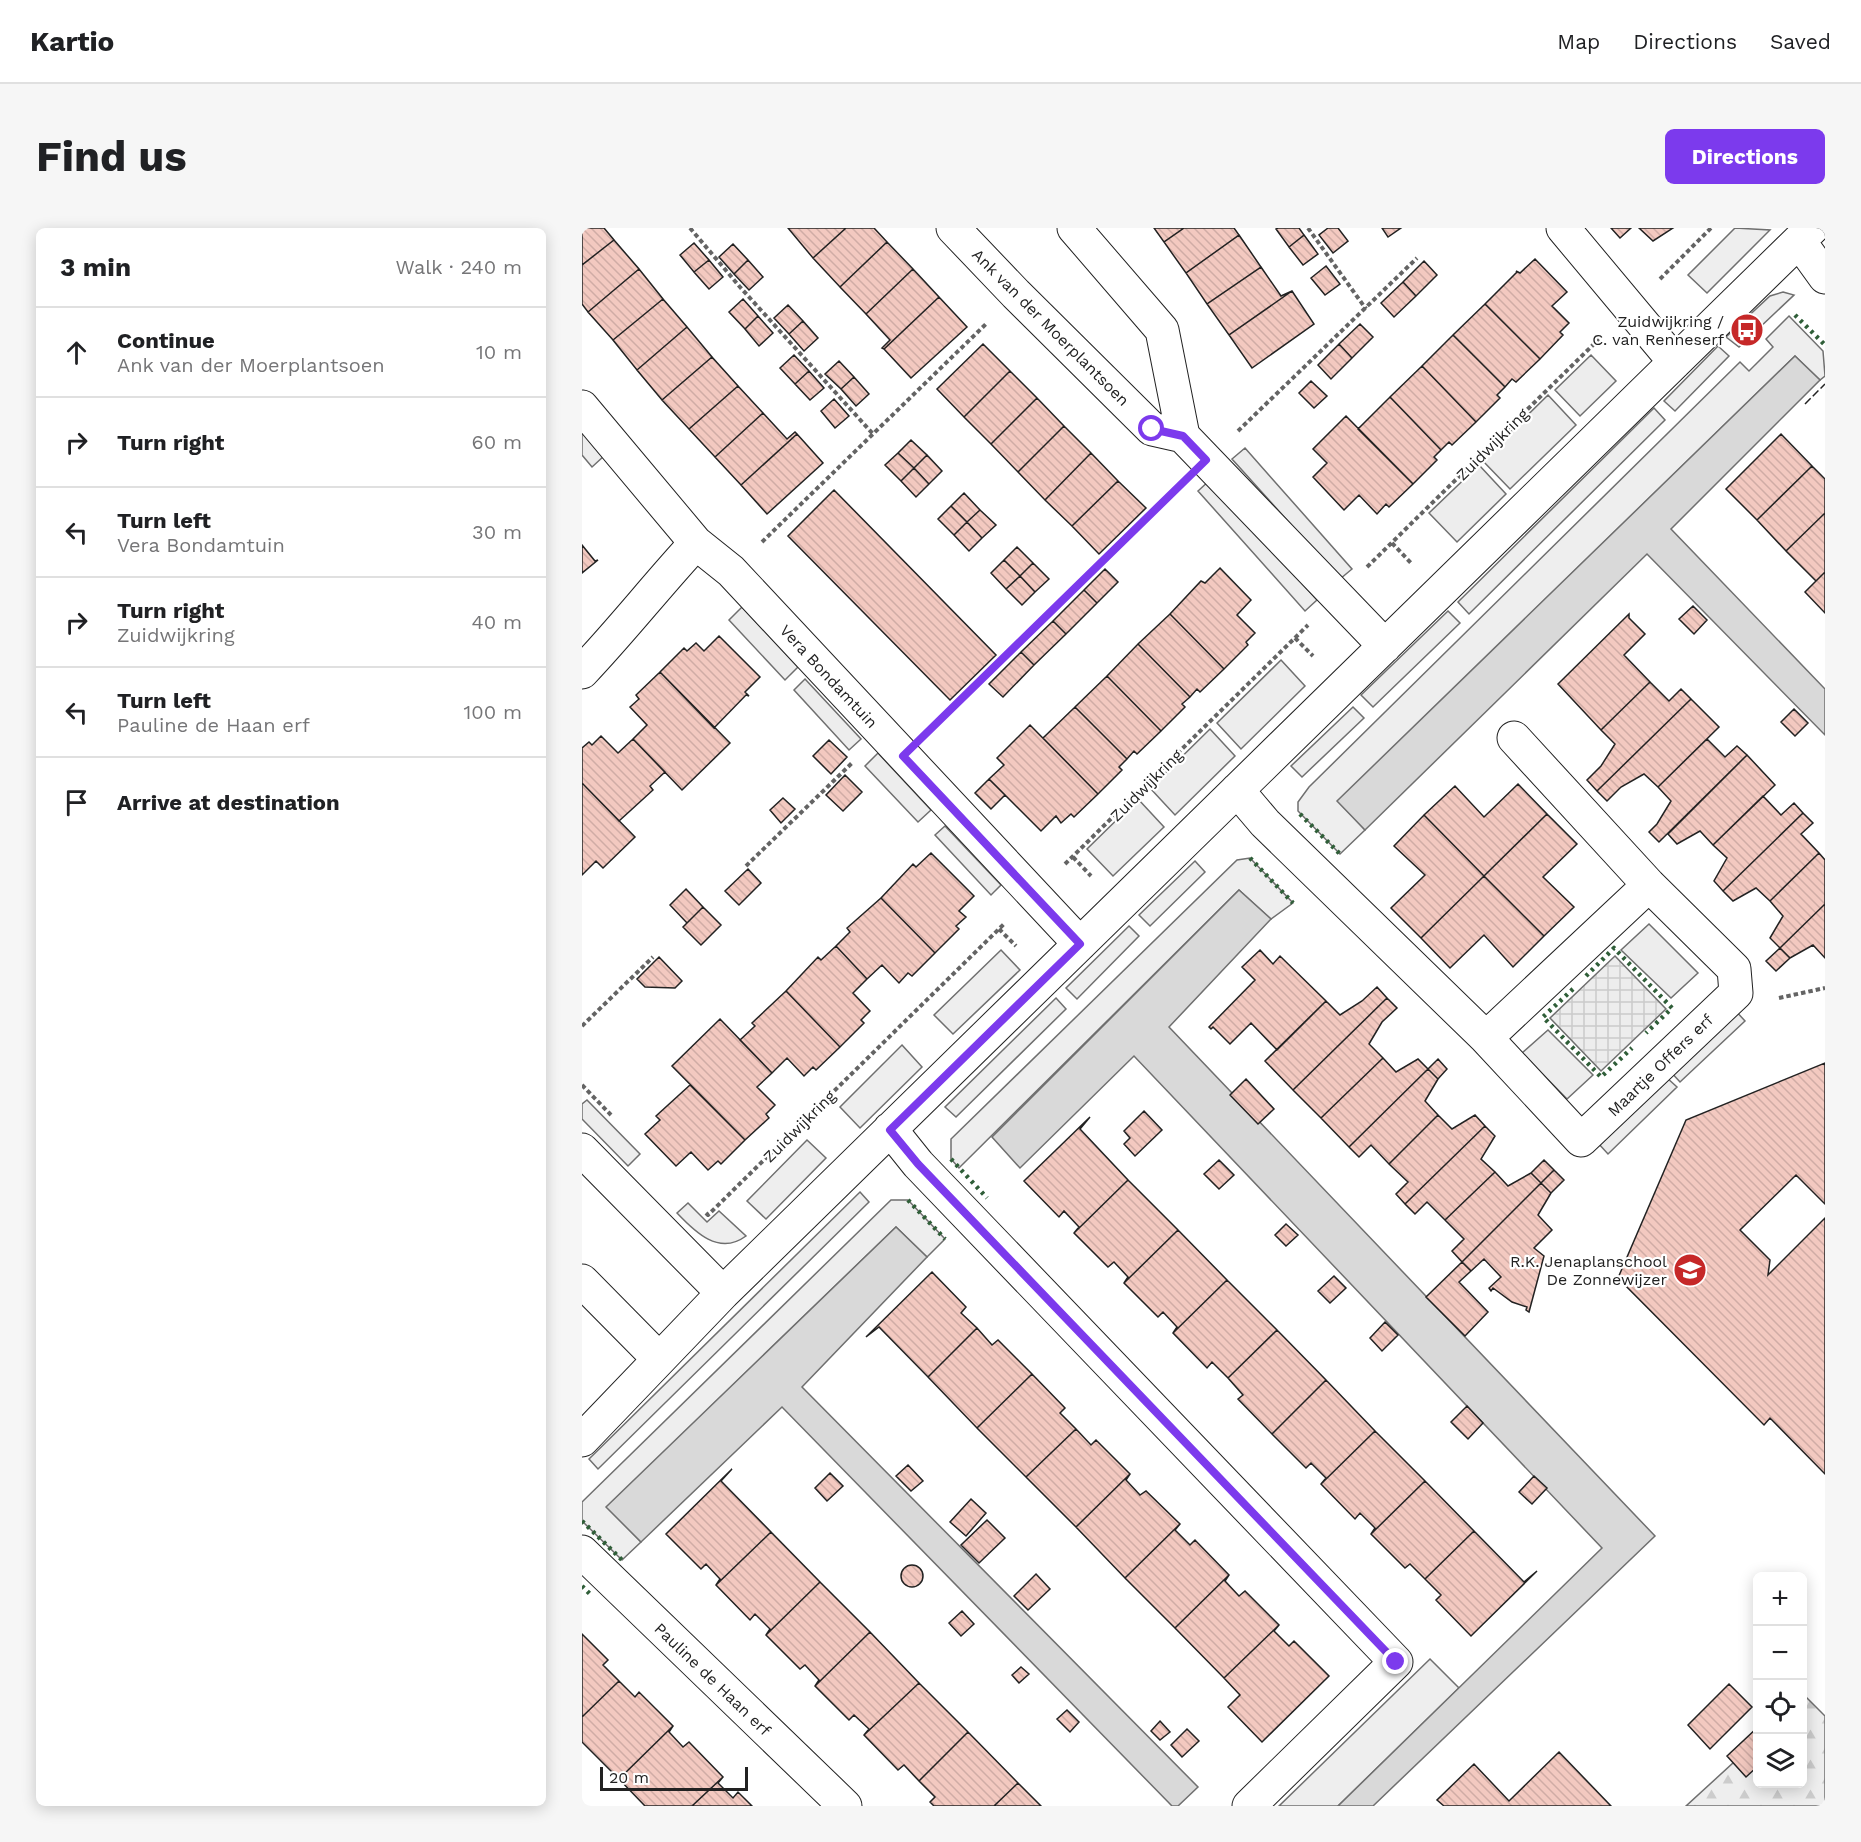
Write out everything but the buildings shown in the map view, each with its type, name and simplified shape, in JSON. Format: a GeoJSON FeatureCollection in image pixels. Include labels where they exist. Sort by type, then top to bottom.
{"type":"FeatureCollection","features":[{"type":"Feature","properties":{"kind":"street","name":"Ank van der Moerplantsoen"},"geometry":{"type":"LineString","coordinates":[[953,228],[1152,429],[1183,436]]}},
{"type":"Feature","properties":{"kind":"street"},"geometry":{"type":"LineString","coordinates":[[1074,228],[1162,330],[1183,436],[1385,646]]}},
{"type":"Feature","properties":{"kind":"street"},"geometry":{"type":"LineString","coordinates":[[1563,228],[1676,362]]}},
{"type":"Feature","properties":{"kind":"street"},"geometry":{"type":"LineString","coordinates":[[582,1440],[723,1293],[1805,234],[1825,277]]}},
{"type":"Feature","properties":{"kind":"street","name":"Vera Bondamtuin"},"geometry":{"type":"LineString","coordinates":[[582,406],[696,543],[731,571],[1080,944]]}},
{"type":"Feature","properties":{"kind":"street"},"geometry":{"type":"LineString","coordinates":[[582,672],[618,634],[665,576],[696,543]]}},
{"type":"Feature","properties":{"kind":"street","name":"Maartje Offers erf"},"geometry":{"type":"LineString","coordinates":[[1237,790],[1265,823],[1486,1038],[1581,1140],[1736,993],[1734,969],[1649,885],[1514,738]]}},
{"type":"Feature","properties":{"kind":"street"},"geometry":{"type":"LineString","coordinates":[[1486,1038],[1649,885]]}},
{"type":"Feature","properties":{"kind":"street"},"geometry":{"type":"LineString","coordinates":[[890,1130],[918,1164],[1396,1662],[1249,1806]]}},
{"type":"Feature","properties":{"kind":"street"},"geometry":{"type":"LineString","coordinates":[[582,1150],[723,1293]]}},
{"type":"Feature","properties":{"kind":"street"},"geometry":{"type":"LineString","coordinates":[[582,1281],[659,1359]]}},
{"type":"Feature","properties":{"kind":"street","name":"Pauline de Haan erf"},"geometry":{"type":"LineString","coordinates":[[582,1552],[845,1806]]}},
{"type":"Feature","properties":{"kind":"path"},"geometry":{"type":"LineString","coordinates":[[690,228],[740,287],[873,434]]}},
{"type":"Feature","properties":{"kind":"path"},"geometry":{"type":"LineString","coordinates":[[1308,228],[1366,309]]}},
{"type":"Feature","properties":{"kind":"path","name":"Zuidwijkring"},"geometry":{"type":"LineString","coordinates":[[702,1208],[708,1215],[1711,228]]}},
{"type":"Feature","properties":{"kind":"path"},"geometry":{"type":"LineString","coordinates":[[746,866],[893,745],[1207,461],[1417,258]]}},
{"type":"Feature","properties":{"kind":"path"},"geometry":{"type":"LineString","coordinates":[[731,571],[1016,294]]}},
{"type":"Feature","properties":{"kind":"path"},"geometry":{"type":"LineString","coordinates":[[1392,543],[1414,566]]}},
{"type":"Feature","properties":{"kind":"path"},"geometry":{"type":"LineString","coordinates":[[1295,638],[1316,658]]}},
{"type":"Feature","properties":{"kind":"path"},"geometry":{"type":"LineString","coordinates":[[1073,857],[1093,878]]}},
{"type":"Feature","properties":{"kind":"path"},"geometry":{"type":"LineString","coordinates":[[999,929],[1020,950]]}},
{"type":"Feature","properties":{"kind":"path"},"geometry":{"type":"LineString","coordinates":[[582,1026],[653,957]]}},
{"type":"Feature","properties":{"kind":"path"},"geometry":{"type":"LineString","coordinates":[[582,1085],[614,1118]]}},
{"type":"Feature","properties":{"kind":"green space"},"geometry":{"type":"Polygon","coordinates":[[[1735,228],[1770,230],[1707,293],[1688,275],[1735,228]]]}},
{"type":"Feature","properties":{"kind":"green space"},"geometry":{"type":"Polygon","coordinates":[[[1783,292],[1794,295],[1739,347],[1726,337],[1770,296],[1783,292]]]}},
{"type":"Feature","properties":{"kind":"green space"},"geometry":{"type":"Polygon","coordinates":[[[1789,316],[1823,351],[1825,376],[1820,380],[1795,356],[1338,801],[1365,830],[1340,854],[1298,811],[1298,802],[1309,787],[1740,362],[1749,371],[1773,347],[1766,339],[1789,316]]]}},
{"type":"Feature","properties":{"kind":"green space"},"geometry":{"type":"Polygon","coordinates":[[[1718,346],[1729,356],[1675,411],[1664,401],[1718,346]]]}},
{"type":"Feature","properties":{"kind":"green space"},"geometry":{"type":"Polygon","coordinates":[[[1654,408],[1665,420],[1469,614],[1458,602],[1654,408]]]}},
{"type":"Feature","properties":{"kind":"green space"},"geometry":{"type":"Polygon","coordinates":[[[1448,611],[1460,623],[1373,707],[1361,695],[1448,611]]]}},
{"type":"Feature","properties":{"kind":"green space"},"geometry":{"type":"Polygon","coordinates":[[[1353,707],[1364,718],[1302,777],[1291,766],[1353,707]]]}},
{"type":"Feature","properties":{"kind":"green space"},"geometry":{"type":"Polygon","coordinates":[[[1250,858],[1293,903],[1271,919],[1239,890],[959,1168],[951,1159],[951,1139],[1237,860],[1250,858]]]}},
{"type":"Feature","properties":{"kind":"green space"},"geometry":{"type":"Polygon","coordinates":[[[1195,861],[1205,872],[1150,926],[1139,915],[1195,861]]]}},
{"type":"Feature","properties":{"kind":"green space"},"geometry":{"type":"Polygon","coordinates":[[[1129,926],[1139,936],[1077,999],[1066,988],[1129,926]]]}},
{"type":"Feature","properties":{"kind":"green space"},"geometry":{"type":"Polygon","coordinates":[[[1001,950],[1020,970],[953,1034],[934,1015],[1001,950]]]}},
{"type":"Feature","properties":{"kind":"green space"},"geometry":{"type":"Polygon","coordinates":[[[1056,998],[1066,1009],[956,1117],[945,1107],[1056,998]]]}},
{"type":"Feature","properties":{"kind":"green space"},"geometry":{"type":"Polygon","coordinates":[[[902,1045],[922,1067],[860,1128],[840,1107],[902,1045]]]}},
{"type":"Feature","properties":{"kind":"green space"},"geometry":{"type":"Polygon","coordinates":[[[807,1140],[826,1158],[766,1219],[747,1201],[807,1140]]]}},
{"type":"Feature","properties":{"kind":"green space"},"geometry":{"type":"Polygon","coordinates":[[[860,1192],[869,1202],[598,1469],[589,1459],[860,1192]]]}},
{"type":"Feature","properties":{"kind":"green space"},"geometry":{"type":"Polygon","coordinates":[[[891,1200],[908,1200],[945,1239],[927,1257],[896,1227],[607,1507],[641,1542],[622,1560],[582,1521],[582,1502],[891,1200]]]}},
{"type":"Feature","properties":{"kind":"green space"},"geometry":{"type":"Polygon","coordinates":[[[688,1203],[707,1222],[719,1211],[746,1236],[736,1242],[726,1244],[708,1239],[677,1213],[688,1203]]]}},
{"type":"Feature","properties":{"kind":"green space"},"geometry":{"type":"Polygon","coordinates":[[[1430,1659],[1459,1688],[1338,1806],[1279,1806],[1430,1659]]]}},
{"type":"Feature","properties":{"kind":"green space"},"geometry":{"type":"Polygon","coordinates":[[[1807,1698],[1825,1716],[1825,1806],[1686,1806],[1753,1745],[1753,1788],[1807,1788],[1807,1698]]]}},
{"type":"Feature","properties":{"kind":"shaded area"},"geometry":{"type":"Polygon","coordinates":[[[1591,355],[1616,381],[1580,416],[1555,390],[1591,355]]]}},
{"type":"Feature","properties":{"kind":"shaded area"},"geometry":{"type":"Polygon","coordinates":[[[1795,356],[1820,380],[1671,529],[1825,689],[1825,735],[1647,554],[1365,830],[1337,801],[1795,356]]]}},
{"type":"Feature","properties":{"kind":"shaded area"},"geometry":{"type":"Polygon","coordinates":[[[1548,395],[1576,425],[1510,489],[1482,460],[1548,395]]]}},
{"type":"Feature","properties":{"kind":"shaded area"},"geometry":{"type":"Polygon","coordinates":[[[582,431],[604,456],[592,467],[582,455],[582,431]]]}},
{"type":"Feature","properties":{"kind":"shaded area"},"geometry":{"type":"Polygon","coordinates":[[[1245,448],[1352,569],[1340,579],[1232,459],[1245,448]]]}},
{"type":"Feature","properties":{"kind":"shaded area"},"geometry":{"type":"Polygon","coordinates":[[[1479,465],[1506,494],[1457,542],[1429,513],[1479,465]]]}},
{"type":"Feature","properties":{"kind":"shaded area"},"geometry":{"type":"Polygon","coordinates":[[[1210,480],[1317,600],[1305,611],[1198,491],[1210,480]]]}},
{"type":"Feature","properties":{"kind":"shaded area"},"geometry":{"type":"Polygon","coordinates":[[[742,607],[798,667],[785,680],[729,620],[742,607]]]}},
{"type":"Feature","properties":{"kind":"shaded area"},"geometry":{"type":"Polygon","coordinates":[[[1281,660],[1305,686],[1241,749],[1217,723],[1281,660]]]}},
{"type":"Feature","properties":{"kind":"shaded area"},"geometry":{"type":"Polygon","coordinates":[[[805,679],[861,739],[849,750],[794,690],[805,679]]]}},
{"type":"Feature","properties":{"kind":"shaded area"},"geometry":{"type":"Polygon","coordinates":[[[1210,729],[1235,756],[1175,815],[1150,788],[1210,729]]]}},
{"type":"Feature","properties":{"kind":"shaded area"},"geometry":{"type":"Polygon","coordinates":[[[878,753],[931,810],[918,822],[865,766],[878,753]]]}},
{"type":"Feature","properties":{"kind":"shaded area"},"geometry":{"type":"Polygon","coordinates":[[[1138,799],[1164,827],[1113,876],[1087,849],[1138,799]]]}},
{"type":"Feature","properties":{"kind":"shaded area"},"geometry":{"type":"Polygon","coordinates":[[[945,826],[1001,885],[991,895],[935,835],[945,826]]]}},
{"type":"Feature","properties":{"kind":"shaded area"},"geometry":{"type":"Polygon","coordinates":[[[1239,890],[1271,919],[1169,1027],[1655,1536],[1373,1806],[1338,1806],[1602,1548],[1134,1056],[1020,1168],[992,1137],[1239,890]]]}},
{"type":"Feature","properties":{"kind":"shaded area"},"geometry":{"type":"Polygon","coordinates":[[[1649,924],[1698,973],[1671,998],[1621,950],[1649,924]]]}},
{"type":"Feature","properties":{"kind":"shaded area"},"geometry":{"type":"Polygon","coordinates":[[[1615,956],[1666,1009],[1601,1071],[1550,1018],[1615,956]]]}},
{"type":"Feature","properties":{"kind":"shaded area"},"geometry":{"type":"Polygon","coordinates":[[[1734,1009],[1745,1021],[1680,1082],[1669,1070],[1734,1009]]]}},
{"type":"Feature","properties":{"kind":"shaded area"},"geometry":{"type":"Polygon","coordinates":[[[1548,1030],[1593,1075],[1567,1099],[1522,1053],[1548,1030]]]}},
{"type":"Feature","properties":{"kind":"shaded area"},"geometry":{"type":"Polygon","coordinates":[[[1666,1077],[1677,1087],[1608,1154],[1598,1143],[1666,1077]]]}},
{"type":"Feature","properties":{"kind":"shaded area"},"geometry":{"type":"Polygon","coordinates":[[[587,1100],[640,1154],[628,1166],[582,1119],[582,1104],[587,1100]]]}},
{"type":"Feature","properties":{"kind":"shaded area"},"geometry":{"type":"Polygon","coordinates":[[[896,1227],[927,1257],[802,1387],[1198,1787],[1178,1806],[1172,1806],[782,1407],[641,1542],[606,1507],[896,1227]]]}},
{"type":"Feature","properties":{"kind":"hedge"},"geometry":{"type":"LineString","coordinates":[[1795,315],[1825,345]]}},
{"type":"Feature","properties":{"kind":"hedge"},"geometry":{"type":"LineString","coordinates":[[1300,814],[1340,854]]}},
{"type":"Feature","properties":{"kind":"hedge"},"geometry":{"type":"LineString","coordinates":[[1250,858],[1293,903]]}},
{"type":"Feature","properties":{"kind":"hedge"},"geometry":{"type":"LineString","coordinates":[[1586,976],[1614,948],[1672,1008],[1646,1033]]}},
{"type":"Feature","properties":{"kind":"hedge"},"geometry":{"type":"LineString","coordinates":[[1573,989],[1543,1017],[1601,1077],[1632,1048]]}},
{"type":"Feature","properties":{"kind":"hedge"},"geometry":{"type":"LineString","coordinates":[[951,1159],[987,1198]]}},
{"type":"Feature","properties":{"kind":"hedge"},"geometry":{"type":"LineString","coordinates":[[908,1200],[945,1239]]}},
{"type":"Feature","properties":{"kind":"hedge"},"geometry":{"type":"LineString","coordinates":[[582,1521],[622,1560]]}},
{"type":"Feature","properties":{"kind":"hedge"},"geometry":{"type":"LineString","coordinates":[[582,1586],[590,1594]]}},
{"type":"Feature","properties":{"kind":"fence"},"geometry":{"type":"LineString","coordinates":[[1805,404],[1825,384]]}},
{"type":"Feature","properties":{"kind":"place","name":"Zuidwijkring / C. van Renneserf"},"geometry":{"type":"Point","coordinates":[1747,330]}},
{"type":"Feature","properties":{"kind":"place","name":"R.K. Jenaplanschool De Zonnewijzer"},"geometry":{"type":"Point","coordinates":[1690,1270]}},
{"type":"Feature","properties":{"kind":"route"},"geometry":{"type":"LineString","coordinates":[[1152,429],[1183,436],[1206,460],[903,756],[1080,944],[890,1130],[918,1164],[1201,1456],[1396,1662]]}}]}
